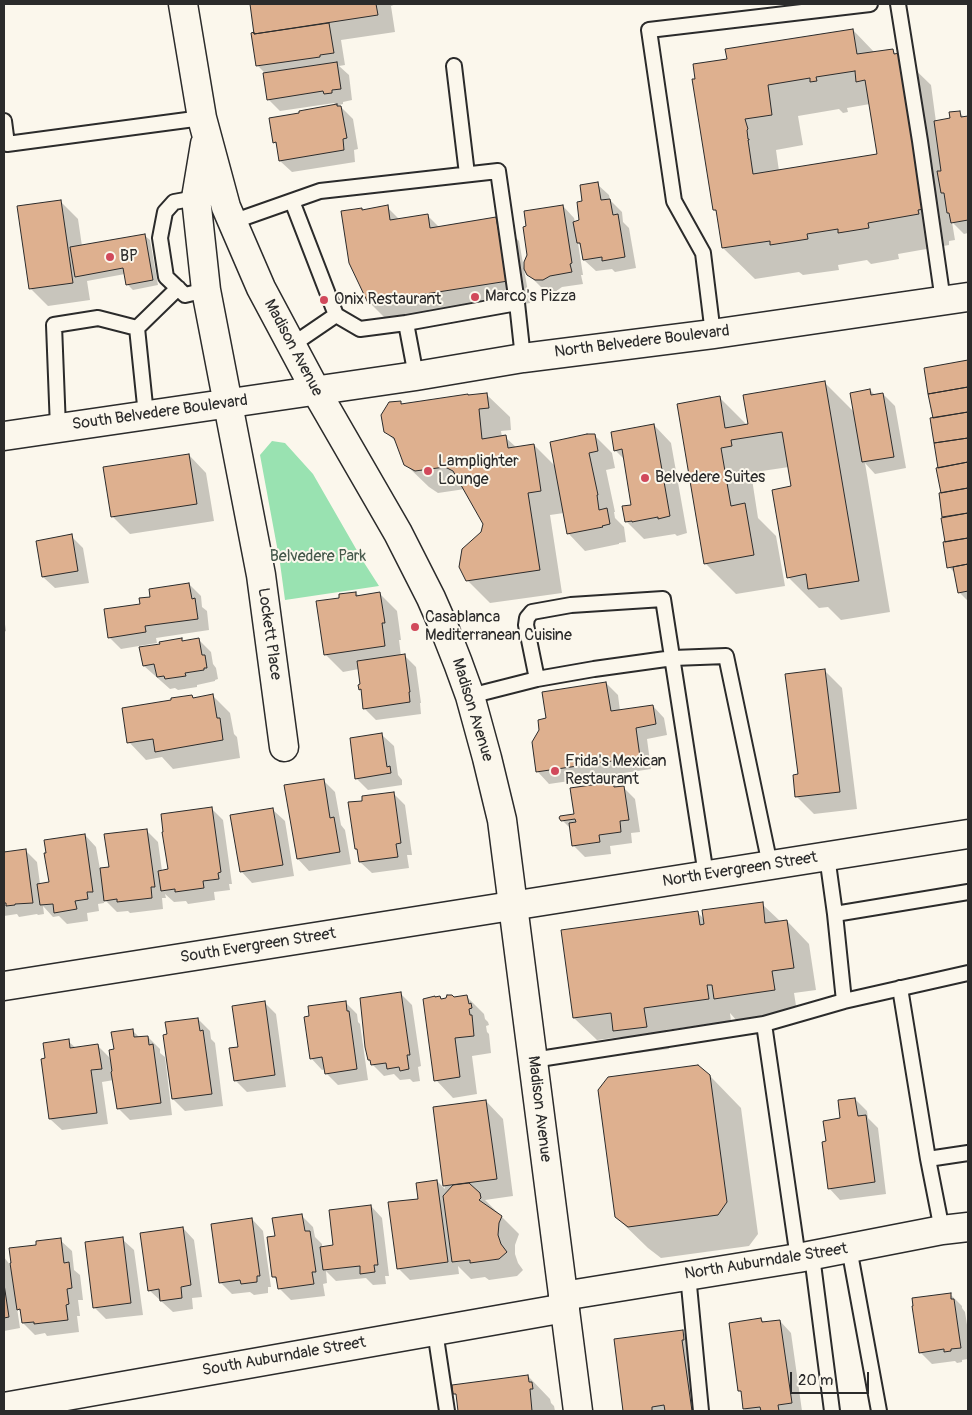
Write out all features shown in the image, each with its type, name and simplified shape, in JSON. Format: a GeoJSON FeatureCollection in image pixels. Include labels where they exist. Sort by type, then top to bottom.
{"type":"FeatureCollection","features":[{"type":"Feature","properties":{"kind":"street","name":"Madison Avenue"},"geometry":{"type":"LineString","coordinates":[[183,4],[204,127],[226,207],[232,222],[261,288],[316,391],[416,567],[445,630],[470,696],[488,758],[502,820],[578,1411]]}},
{"type":"Feature","properties":{"kind":"street","name":"Lockett Place"},"geometry":{"type":"LineString","coordinates":[[204,127],[196,198],[206,290],[261,575],[284,747]]}},
{"type":"Feature","properties":{"kind":"street","name":"North Belvedere Boulevard"},"geometry":{"type":"LineString","coordinates":[[316,391],[523,358],[713,334],[956,299]]}},
{"type":"Feature","properties":{"kind":"street","name":"South Belvedere Boulevard"},"geometry":{"type":"LineString","coordinates":[[4,436],[316,391]]}},
{"type":"Feature","properties":{"kind":"street","name":"North Evergreen Street"},"geometry":{"type":"LineString","coordinates":[[512,905],[968,834]]}},
{"type":"Feature","properties":{"kind":"street","name":"South Evergreen Street"},"geometry":{"type":"LineString","coordinates":[[4,986],[486,911],[512,905]]}},
{"type":"Feature","properties":{"kind":"street","name":"North Auburndale Street"},"geometry":{"type":"LineString","coordinates":[[564,1302],[688,1275],[805,1257],[955,1229]]}},
{"type":"Feature","properties":{"kind":"street","name":"South Auburndale Street"},"geometry":{"type":"LineString","coordinates":[[4,1407],[436,1330],[564,1302]]}},
{"type":"Feature","properties":{"kind":"lane"},"geometry":{"type":"LineString","coordinates":[[713,334],[703,254],[674,201],[649,30],[870,4]]}},
{"type":"Feature","properties":{"kind":"lane"},"geometry":{"type":"LineString","coordinates":[[898,4],[920,141],[956,299]]}},
{"type":"Feature","properties":{"kind":"lane"},"geometry":{"type":"LineString","coordinates":[[454,66],[467,174]]}},
{"type":"Feature","properties":{"kind":"lane"},"geometry":{"type":"LineString","coordinates":[[4,121],[7,144],[204,127]]}},
{"type":"Feature","properties":{"kind":"lane"},"geometry":{"type":"LineString","coordinates":[[232,222],[320,191],[498,171],[523,358]]}},
{"type":"Feature","properties":{"kind":"lane"},"geometry":{"type":"LineString","coordinates":[[196,198],[174,202],[165,212],[160,238],[166,277],[185,295],[206,290]]}},
{"type":"Feature","properties":{"kind":"lane"},"geometry":{"type":"LineString","coordinates":[[292,201],[336,315],[360,330],[517,303]]}},
{"type":"Feature","properties":{"kind":"lane"},"geometry":{"type":"LineString","coordinates":[[137,328],[178,288]]}},
{"type":"Feature","properties":{"kind":"lane"},"geometry":{"type":"LineString","coordinates":[[292,345],[336,315]]}},
{"type":"Feature","properties":{"kind":"lane"},"geometry":{"type":"LineString","coordinates":[[58,428],[54,325],[98,318],[137,328]]}},
{"type":"Feature","properties":{"kind":"lane"},"geometry":{"type":"LineString","coordinates":[[406,323],[416,376]]}},
{"type":"Feature","properties":{"kind":"lane"},"geometry":{"type":"LineString","coordinates":[[137,328],[146,415]]}},
{"type":"Feature","properties":{"kind":"lane"},"geometry":{"type":"LineString","coordinates":[[537,679],[526,625],[527,618],[532,612],[571,606],[663,600],[706,875]]}},
{"type":"Feature","properties":{"kind":"lane"},"geometry":{"type":"LineString","coordinates":[[470,696],[537,679],[673,658],[726,656],[770,865]]}},
{"type":"Feature","properties":{"kind":"lane"},"geometry":{"type":"LineString","coordinates":[[827,856],[844,1001]]}},
{"type":"Feature","properties":{"kind":"lane"},"geometry":{"type":"LineString","coordinates":[[835,914],[968,892]]}},
{"type":"Feature","properties":{"kind":"lane"},"geometry":{"type":"LineString","coordinates":[[533,1060],[764,1024],[844,1001],[968,973]]}},
{"type":"Feature","properties":{"kind":"lane"},"geometry":{"type":"LineString","coordinates":[[900,988],[928,1159],[955,1229]]}},
{"type":"Feature","properties":{"kind":"lane"},"geometry":{"type":"LineString","coordinates":[[764,1024],[832,1411]]}},
{"type":"Feature","properties":{"kind":"lane"},"geometry":{"type":"LineString","coordinates":[[928,1159],[968,1153]]}},
{"type":"Feature","properties":{"kind":"lane"},"geometry":{"type":"LineString","coordinates":[[849,1248],[879,1411]]}},
{"type":"Feature","properties":{"kind":"lane"},"geometry":{"type":"LineString","coordinates":[[688,1275],[701,1411]]}},
{"type":"Feature","properties":{"kind":"lane"},"geometry":{"type":"LineString","coordinates":[[436,1330],[447,1411]]}},
{"type":"Feature","properties":{"kind":"green space","name":"Belvedere Park"},"geometry":{"type":"Polygon","coordinates":[[[272,441],[285,443],[313,474],[379,586],[285,600],[260,455],[272,441]]]}},
{"type":"Feature","properties":{"kind":"building"},"geometry":{"type":"Polygon","coordinates":[[[250,4],[376,4],[378,15],[254,34],[250,4]]]}},
{"type":"Feature","properties":{"kind":"building"},"geometry":{"type":"Polygon","coordinates":[[[329,23],[334,53],[320,55],[320,57],[256,66],[251,33],[329,23]]]}},
{"type":"Feature","properties":{"kind":"building"},"geometry":{"type":"Polygon","coordinates":[[[853,29],[857,54],[893,49],[894,54],[900,53],[924,209],[918,210],[919,214],[868,223],[869,228],[838,233],[838,229],[807,234],[808,239],[770,245],[770,241],[722,248],[716,210],[713,210],[692,79],[695,79],[693,64],[727,59],[725,49],[853,29]],[[855,71],[816,77],[817,81],[810,82],[810,78],[768,85],[772,115],[745,119],[748,129],[753,174],[877,154],[865,80],[856,82],[855,71]]]}},
{"type":"Feature","properties":{"kind":"building"},"geometry":{"type":"Polygon","coordinates":[[[337,62],[341,89],[332,90],[332,93],[324,94],[323,91],[267,100],[263,73],[337,62]]]}},
{"type":"Feature","properties":{"kind":"building"},"geometry":{"type":"Polygon","coordinates":[[[337,104],[337,106],[341,106],[347,138],[343,139],[344,150],[279,161],[276,142],[273,143],[269,118],[337,104]]]}},
{"type":"Feature","properties":{"kind":"building"},"geometry":{"type":"Polygon","coordinates":[[[960,111],[961,117],[968,116],[968,220],[951,223],[949,213],[947,213],[944,193],[941,193],[937,171],[941,171],[934,121],[950,118],[949,112],[960,111]]]}},
{"type":"Feature","properties":{"kind":"building"},"geometry":{"type":"Polygon","coordinates":[[[598,182],[601,200],[610,199],[613,215],[618,214],[625,257],[602,261],[602,257],[583,260],[573,222],[579,220],[577,202],[582,201],[580,185],[598,182]]]}},
{"type":"Feature","properties":{"kind":"building"},"geometry":{"type":"Polygon","coordinates":[[[61,200],[73,283],[29,289],[17,206],[61,200]]]}},
{"type":"Feature","properties":{"kind":"building"},"geometry":{"type":"Polygon","coordinates":[[[388,205],[390,220],[428,214],[430,228],[496,217],[508,281],[368,303],[349,263],[341,211],[362,208],[362,210],[388,205]]]}},
{"type":"Feature","properties":{"kind":"building"},"geometry":{"type":"Polygon","coordinates":[[[563,205],[572,272],[550,276],[543,280],[535,280],[527,275],[524,269],[527,255],[523,227],[526,226],[524,211],[563,205]]]}},
{"type":"Feature","properties":{"kind":"building","name":"BP"},"geometry":{"type":"Polygon","coordinates":[[[145,234],[153,280],[126,285],[123,268],[75,277],[70,247],[145,234]]]}},
{"type":"Feature","properties":{"kind":"building"},"geometry":{"type":"Polygon","coordinates":[[[968,360],[968,387],[928,394],[924,368],[968,360]]]}},
{"type":"Feature","properties":{"kind":"building"},"geometry":{"type":"Polygon","coordinates":[[[825,381],[859,581],[808,589],[806,574],[787,578],[772,490],[791,486],[782,432],[731,440],[732,446],[721,448],[731,506],[745,503],[754,555],[704,564],[677,404],[720,396],[725,428],[748,424],[743,395],[825,381]]]}},
{"type":"Feature","properties":{"kind":"building"},"geometry":{"type":"Polygon","coordinates":[[[968,387],[968,412],[933,418],[928,394],[968,387]]]}},
{"type":"Feature","properties":{"kind":"building"},"geometry":{"type":"Polygon","coordinates":[[[870,389],[871,395],[883,393],[894,457],[862,462],[850,393],[870,389]]]}},
{"type":"Feature","properties":{"kind":"building"},"geometry":{"type":"Polygon","coordinates":[[[487,393],[489,408],[479,409],[482,439],[506,435],[508,448],[534,444],[541,491],[528,493],[540,570],[466,581],[459,567],[462,549],[481,532],[483,524],[453,471],[445,467],[415,471],[404,465],[394,438],[384,432],[381,415],[389,402],[401,401],[401,404],[487,393]]]}},
{"type":"Feature","properties":{"kind":"building"},"geometry":{"type":"Polygon","coordinates":[[[968,412],[968,438],[934,443],[930,418],[968,412]]]}},
{"type":"Feature","properties":{"kind":"building","name":"Belvedere Suites"},"geometry":{"type":"Polygon","coordinates":[[[654,424],[670,516],[625,522],[622,506],[631,505],[622,449],[614,451],[611,432],[654,424]]]}},
{"type":"Feature","properties":{"kind":"building"},"geometry":{"type":"Polygon","coordinates":[[[595,434],[598,451],[589,453],[598,495],[599,510],[607,508],[610,524],[567,534],[550,442],[595,434]]]}},
{"type":"Feature","properties":{"kind":"building"},"geometry":{"type":"Polygon","coordinates":[[[968,438],[968,462],[938,468],[934,443],[968,438]]]}},
{"type":"Feature","properties":{"kind":"building"},"geometry":{"type":"Polygon","coordinates":[[[189,454],[197,504],[111,517],[103,467],[189,454]]]}},
{"type":"Feature","properties":{"kind":"building"},"geometry":{"type":"Polygon","coordinates":[[[968,462],[968,488],[941,493],[936,468],[968,462]]]}},
{"type":"Feature","properties":{"kind":"building"},"geometry":{"type":"Polygon","coordinates":[[[968,488],[968,513],[942,517],[939,493],[968,488]]]}},
{"type":"Feature","properties":{"kind":"building"},"geometry":{"type":"Polygon","coordinates":[[[968,513],[968,538],[945,542],[941,518],[968,513]]]}},
{"type":"Feature","properties":{"kind":"building"},"geometry":{"type":"Polygon","coordinates":[[[72,534],[78,571],[42,577],[36,541],[72,534]]]}},
{"type":"Feature","properties":{"kind":"building"},"geometry":{"type":"Polygon","coordinates":[[[968,538],[968,564],[947,568],[943,542],[968,538]]]}},
{"type":"Feature","properties":{"kind":"building"},"geometry":{"type":"Polygon","coordinates":[[[968,564],[968,591],[958,593],[953,567],[968,564]]]}},
{"type":"Feature","properties":{"kind":"building"},"geometry":{"type":"Polygon","coordinates":[[[189,583],[192,599],[195,598],[198,619],[145,626],[146,632],[108,638],[104,609],[140,604],[139,598],[150,597],[149,589],[189,583]]]}},
{"type":"Feature","properties":{"kind":"building"},"geometry":{"type":"Polygon","coordinates":[[[356,592],[356,596],[380,592],[385,623],[382,623],[385,646],[324,655],[316,601],[339,598],[339,594],[356,592]]]}},
{"type":"Feature","properties":{"kind":"building"},"geometry":{"type":"Polygon","coordinates":[[[182,638],[182,641],[199,638],[207,668],[185,673],[186,676],[165,679],[164,676],[157,677],[154,664],[143,666],[139,647],[182,638]]]}},
{"type":"Feature","properties":{"kind":"building"},"geometry":{"type":"Polygon","coordinates":[[[405,654],[410,702],[363,709],[361,689],[359,690],[358,685],[360,684],[357,661],[405,654]]]}},
{"type":"Feature","properties":{"kind":"building"},"geometry":{"type":"Polygon","coordinates":[[[825,669],[840,792],[795,797],[793,775],[798,774],[785,674],[825,669]]]}},
{"type":"Feature","properties":{"kind":"building"},"geometry":{"type":"Polygon","coordinates":[[[606,682],[611,711],[653,705],[656,724],[636,728],[640,757],[536,772],[532,742],[539,730],[538,720],[546,718],[542,692],[606,682]]]}},
{"type":"Feature","properties":{"kind":"building"},"geometry":{"type":"Polygon","coordinates":[[[213,694],[217,718],[220,718],[223,740],[155,752],[153,739],[127,743],[122,708],[171,700],[171,698],[192,695],[193,698],[213,694]]]}},
{"type":"Feature","properties":{"kind":"building"},"geometry":{"type":"Polygon","coordinates":[[[382,733],[387,767],[390,766],[391,773],[355,779],[350,738],[382,733]]]}},
{"type":"Feature","properties":{"kind":"building"},"geometry":{"type":"Polygon","coordinates":[[[324,779],[330,818],[334,817],[340,852],[297,859],[284,785],[324,779]]]}},
{"type":"Feature","properties":{"kind":"building"},"geometry":{"type":"Polygon","coordinates":[[[613,782],[614,787],[624,786],[629,820],[620,821],[621,832],[599,835],[600,842],[572,846],[569,823],[576,822],[575,819],[561,821],[559,818],[560,816],[574,814],[570,788],[613,782]]]}},
{"type":"Feature","properties":{"kind":"building"},"geometry":{"type":"Polygon","coordinates":[[[394,792],[401,843],[396,844],[398,857],[359,862],[357,849],[355,849],[348,802],[362,801],[362,796],[394,792]]]}},
{"type":"Feature","properties":{"kind":"building"},"geometry":{"type":"Polygon","coordinates":[[[212,807],[221,872],[218,873],[219,879],[203,881],[204,888],[175,892],[175,889],[161,891],[158,871],[168,869],[161,814],[212,807]]]}},
{"type":"Feature","properties":{"kind":"building"},"geometry":{"type":"Polygon","coordinates":[[[273,808],[283,865],[240,872],[230,815],[273,808]]]}},
{"type":"Feature","properties":{"kind":"building"},"geometry":{"type":"Polygon","coordinates":[[[147,829],[155,887],[151,887],[152,898],[117,902],[117,899],[104,901],[100,868],[109,867],[104,834],[147,829]]]}},
{"type":"Feature","properties":{"kind":"building"},"geometry":{"type":"Polygon","coordinates":[[[85,834],[93,892],[87,892],[88,899],[75,901],[77,909],[54,913],[53,904],[40,905],[37,884],[49,882],[44,853],[46,853],[44,840],[85,834]]]}},
{"type":"Feature","properties":{"kind":"building"},"geometry":{"type":"Polygon","coordinates":[[[26,849],[33,903],[6,906],[6,903],[4,903],[4,852],[26,849]]]}},
{"type":"Feature","properties":{"kind":"building"},"geometry":{"type":"Polygon","coordinates":[[[763,902],[765,923],[787,920],[794,968],[772,971],[775,990],[714,999],[712,985],[707,985],[709,999],[644,1008],[647,1027],[613,1031],[611,1013],[573,1018],[561,930],[698,911],[700,925],[704,924],[702,910],[763,902]]]}},
{"type":"Feature","properties":{"kind":"building"},"geometry":{"type":"Polygon","coordinates":[[[401,992],[410,1055],[407,1055],[409,1069],[400,1071],[399,1067],[387,1069],[386,1063],[371,1065],[370,1060],[368,1060],[360,998],[401,992]]]}},
{"type":"Feature","properties":{"kind":"building"},"geometry":{"type":"Polygon","coordinates":[[[447,995],[454,997],[467,995],[472,1008],[469,1009],[470,1015],[472,1015],[474,1036],[455,1038],[460,1077],[434,1081],[423,999],[440,996],[441,999],[446,998],[447,995]]]}},
{"type":"Feature","properties":{"kind":"building"},"geometry":{"type":"Polygon","coordinates":[[[265,1001],[275,1075],[234,1081],[229,1048],[238,1047],[232,1006],[265,1001]]]}},
{"type":"Feature","properties":{"kind":"building"},"geometry":{"type":"Polygon","coordinates":[[[346,1001],[357,1069],[325,1074],[322,1057],[310,1059],[304,1017],[309,1016],[308,1006],[346,1001]]]}},
{"type":"Feature","properties":{"kind":"building"},"geometry":{"type":"Polygon","coordinates":[[[198,1018],[200,1031],[203,1030],[212,1094],[172,1099],[163,1035],[167,1034],[165,1022],[198,1018]]]}},
{"type":"Feature","properties":{"kind":"building"},"geometry":{"type":"Polygon","coordinates":[[[133,1029],[134,1037],[148,1036],[149,1045],[153,1044],[161,1103],[117,1109],[109,1050],[114,1049],[111,1032],[133,1029]]]}},
{"type":"Feature","properties":{"kind":"building"},"geometry":{"type":"Polygon","coordinates":[[[69,1039],[70,1048],[98,1044],[102,1069],[91,1070],[97,1113],[49,1119],[41,1059],[45,1058],[43,1043],[69,1039]]]}},
{"type":"Feature","properties":{"kind":"building"},"geometry":{"type":"Polygon","coordinates":[[[698,1065],[710,1075],[727,1202],[718,1215],[628,1227],[615,1217],[598,1090],[608,1077],[698,1065]]]}},
{"type":"Feature","properties":{"kind":"building"},"geometry":{"type":"Polygon","coordinates":[[[855,1098],[858,1116],[866,1115],[875,1182],[828,1189],[822,1142],[826,1141],[823,1121],[840,1118],[838,1100],[855,1098]]]}},
{"type":"Feature","properties":{"kind":"building"},"geometry":{"type":"Polygon","coordinates":[[[486,1100],[497,1179],[443,1186],[433,1107],[486,1100]]]}},
{"type":"Feature","properties":{"kind":"building"},"geometry":{"type":"Polygon","coordinates":[[[437,1180],[448,1262],[397,1269],[388,1202],[418,1199],[416,1183],[437,1180]]]}},
{"type":"Feature","properties":{"kind":"building"},"geometry":{"type":"Polygon","coordinates":[[[469,1183],[480,1193],[481,1198],[479,1200],[502,1216],[498,1235],[501,1244],[507,1252],[499,1259],[470,1263],[470,1260],[452,1262],[443,1196],[453,1185],[469,1183]]]}},
{"type":"Feature","properties":{"kind":"building"},"geometry":{"type":"Polygon","coordinates":[[[371,1205],[378,1265],[374,1265],[375,1272],[360,1274],[360,1266],[323,1270],[320,1247],[333,1245],[329,1210],[371,1205]]]}},
{"type":"Feature","properties":{"kind":"building"},"geometry":{"type":"Polygon","coordinates":[[[302,1214],[305,1231],[310,1231],[316,1272],[312,1272],[314,1284],[278,1289],[276,1277],[272,1277],[267,1237],[275,1236],[272,1218],[302,1214]]]}},
{"type":"Feature","properties":{"kind":"building"},"geometry":{"type":"Polygon","coordinates":[[[252,1218],[260,1276],[257,1276],[257,1282],[241,1284],[240,1280],[219,1283],[211,1224],[252,1218]]]}},
{"type":"Feature","properties":{"kind":"building"},"geometry":{"type":"Polygon","coordinates":[[[183,1227],[191,1285],[181,1287],[182,1298],[160,1301],[159,1289],[148,1291],[140,1233],[183,1227]]]}},
{"type":"Feature","properties":{"kind":"building"},"geometry":{"type":"Polygon","coordinates":[[[123,1237],[131,1303],[93,1308],[85,1242],[123,1237]]]}},
{"type":"Feature","properties":{"kind":"building"},"geometry":{"type":"Polygon","coordinates":[[[61,1238],[64,1263],[69,1262],[72,1288],[67,1289],[69,1304],[66,1305],[68,1320],[34,1324],[34,1322],[22,1323],[20,1309],[17,1310],[9,1248],[36,1245],[36,1241],[61,1238]]]}},
{"type":"Feature","properties":{"kind":"building"},"geometry":{"type":"Polygon","coordinates":[[[4,1284],[9,1317],[4,1318],[4,1284]]]}},
{"type":"Feature","properties":{"kind":"building"},"geometry":{"type":"Polygon","coordinates":[[[951,1293],[951,1299],[954,1299],[961,1348],[944,1352],[944,1349],[919,1353],[912,1298],[951,1293]]]}},
{"type":"Feature","properties":{"kind":"building"},"geometry":{"type":"Polygon","coordinates":[[[761,1318],[762,1322],[780,1320],[792,1403],[778,1405],[779,1411],[761,1411],[760,1407],[743,1409],[741,1391],[738,1391],[729,1323],[761,1318]]]}},
{"type":"Feature","properties":{"kind":"building"},"geometry":{"type":"Polygon","coordinates":[[[683,1330],[684,1340],[682,1340],[692,1411],[665,1411],[664,1405],[652,1407],[652,1411],[623,1411],[614,1339],[683,1330]]]}},
{"type":"Feature","properties":{"kind":"building"},"geometry":{"type":"Polygon","coordinates":[[[528,1375],[533,1389],[530,1389],[532,1411],[458,1411],[456,1394],[453,1394],[452,1385],[528,1375]]]}},
{"type":"Feature","properties":{"kind":"place","name":"BP"},"geometry":{"type":"Point","coordinates":[110,257]}},
{"type":"Feature","properties":{"kind":"place","name":"Marco's Pizza"},"geometry":{"type":"Point","coordinates":[475,297]}},
{"type":"Feature","properties":{"kind":"place","name":"Onix Restaurant"},"geometry":{"type":"Point","coordinates":[324,300]}},
{"type":"Feature","properties":{"kind":"place","name":"Lamplighter Lounge"},"geometry":{"type":"Point","coordinates":[428,471]}},
{"type":"Feature","properties":{"kind":"place","name":"Belvedere Suites"},"geometry":{"type":"Point","coordinates":[645,478]}},
{"type":"Feature","properties":{"kind":"place","name":"Casablanca Mediterranean Cuisine"},"geometry":{"type":"Point","coordinates":[415,627]}},
{"type":"Feature","properties":{"kind":"place","name":"Frida's Mexican Restaurant"},"geometry":{"type":"Point","coordinates":[555,771]}}]}
